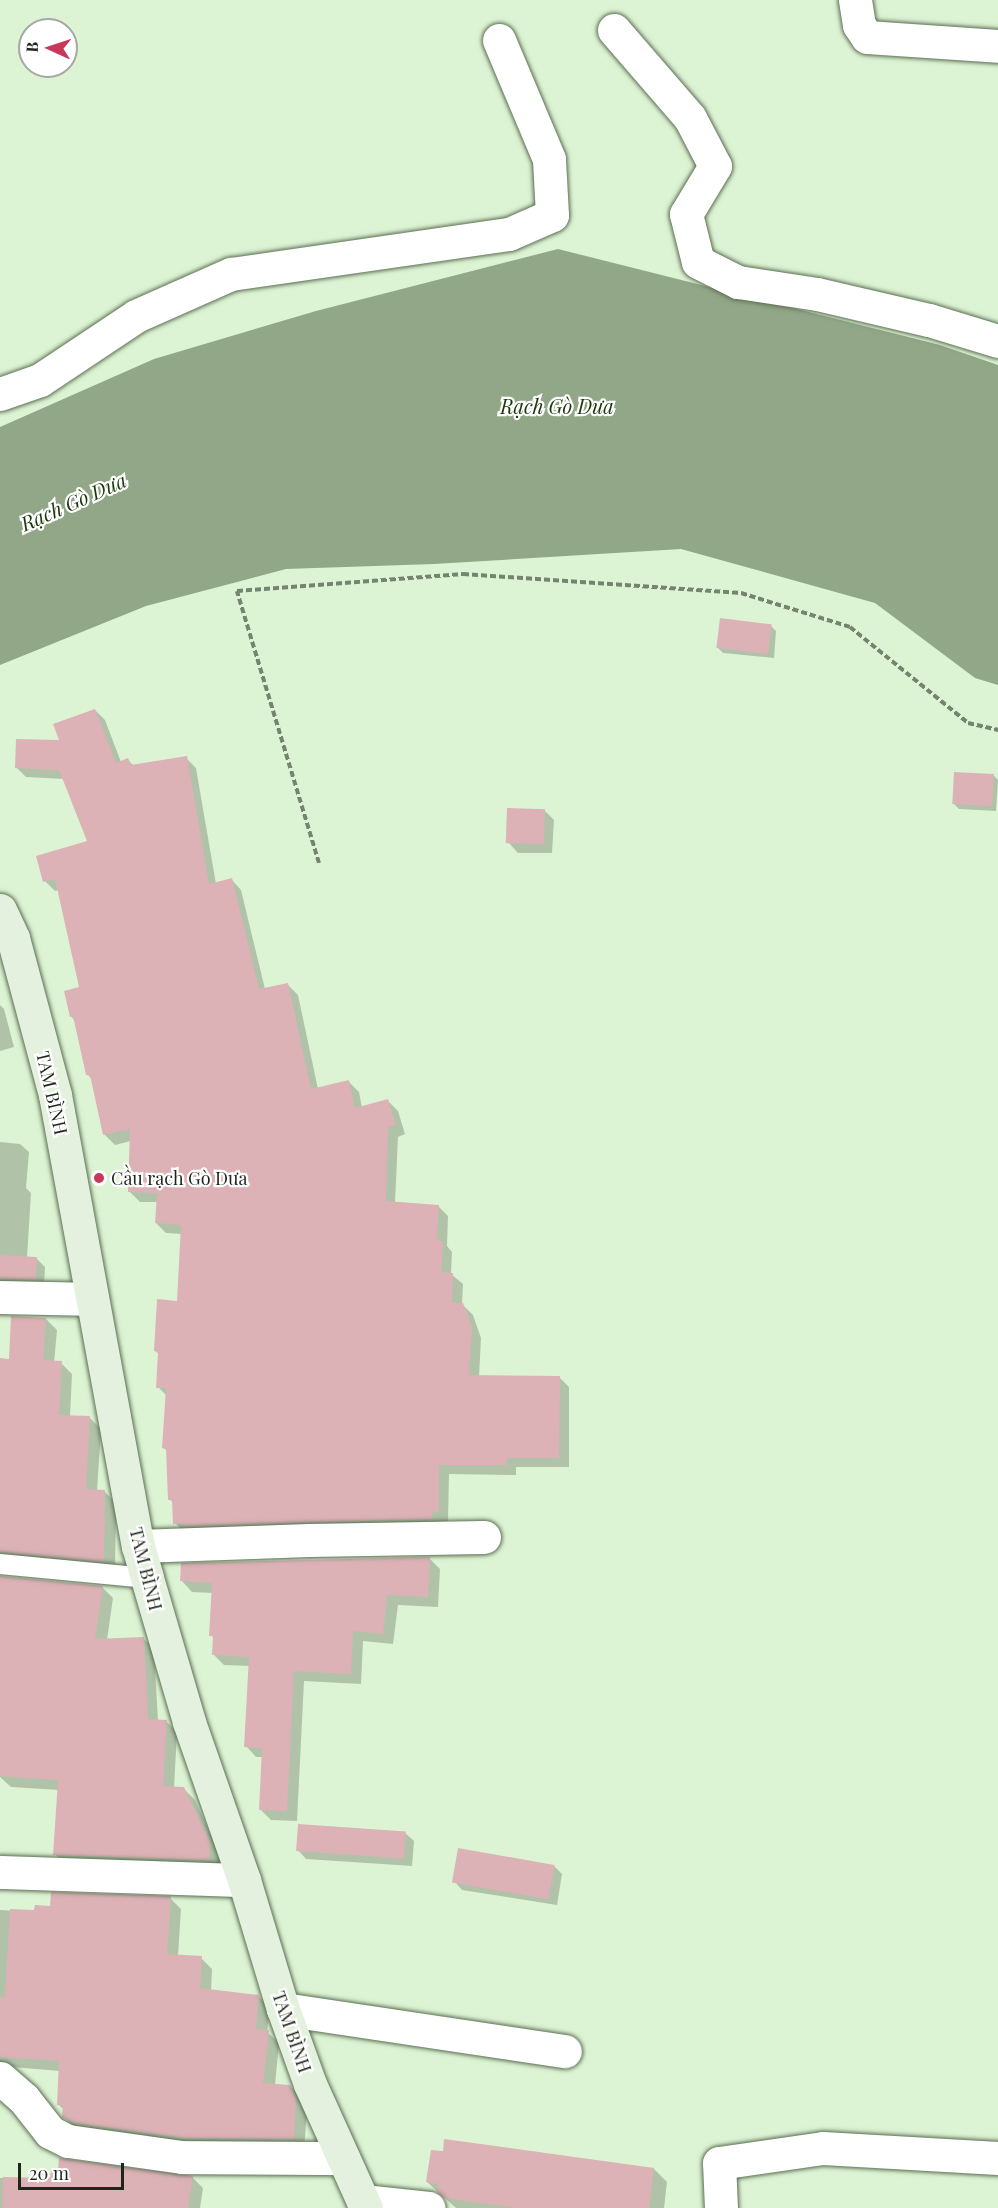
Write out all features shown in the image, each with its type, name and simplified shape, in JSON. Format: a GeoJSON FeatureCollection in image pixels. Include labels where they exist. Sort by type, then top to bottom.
{"type":"FeatureCollection","features":[{"type":"Feature","properties":{"kind":"main road","name":"TAM BÌNH"},"geometry":{"type":"LineString","coordinates":[[4,928],[55,1095],[138,1546],[147,1578],[189,1722],[244,1880],[283,2009],[310,2084],[364,2204]]}},
{"type":"Feature","properties":{"kind":"street"},"geometry":{"type":"LineString","coordinates":[[855,0],[859,25],[867,37],[998,46]]}},
{"type":"Feature","properties":{"kind":"street"},"geometry":{"type":"LineString","coordinates":[[614,30],[690,118],[715,166],[686,214],[698,262],[738,282],[850,302],[929,320],[998,341]]}},
{"type":"Feature","properties":{"kind":"street"},"geometry":{"type":"LineString","coordinates":[[0,394],[40,380],[136,316],[231,274],[509,234],[552,215],[549,159],[499,40]]}},
{"type":"Feature","properties":{"kind":"street"},"geometry":{"type":"LineString","coordinates":[[0,1297],[92,1299]]}},
{"type":"Feature","properties":{"kind":"street"},"geometry":{"type":"LineString","coordinates":[[138,1546],[309,1539],[484,1537]]}},
{"type":"Feature","properties":{"kind":"street"},"geometry":{"type":"LineString","coordinates":[[0,1872],[244,1880]]}},
{"type":"Feature","properties":{"kind":"street"},"geometry":{"type":"LineString","coordinates":[[283,2009],[565,2050]]}},
{"type":"Feature","properties":{"kind":"street"},"geometry":{"type":"LineString","coordinates":[[0,2078],[24,2099],[50,2132],[68,2141],[182,2157],[343,2158]]}},
{"type":"Feature","properties":{"kind":"street"},"geometry":{"type":"LineString","coordinates":[[721,2208],[719,2163],[823,2148],[998,2158]]}},
{"type":"Feature","properties":{"kind":"street"},"geometry":{"type":"LineString","coordinates":[[364,2204],[429,2208]]}},
{"type":"Feature","properties":{"kind":"lane"},"geometry":{"type":"LineString","coordinates":[[0,1564],[147,1578]]}},
{"type":"Feature","properties":{"kind":"path"},"geometry":{"type":"LineString","coordinates":[[319,863],[237,591],[463,574],[741,593],[850,627],[968,723],[998,730]]}},
{"type":"Feature","properties":{"kind":"water","name":"Rạch Gò Dưa"},"geometry":{"type":"Polygon","coordinates":[[[558,249],[940,345],[998,365],[998,685],[975,678],[875,603],[681,549],[434,564],[286,569],[146,606],[0,665],[0,427],[154,359],[316,311],[558,249]]]}},
{"type":"Feature","properties":{"kind":"building"},"geometry":{"type":"Polygon","coordinates":[[[720,618],[772,624],[768,654],[716,648],[720,618]]]}},
{"type":"Feature","properties":{"kind":"building"},"geometry":{"type":"Polygon","coordinates":[[[95,709],[116,763],[128,758],[131,765],[187,756],[209,884],[232,878],[259,989],[288,983],[311,1089],[349,1080],[355,1108],[388,1099],[396,1125],[388,1127],[386,1201],[439,1205],[437,1240],[443,1241],[441,1272],[453,1273],[452,1303],[463,1303],[472,1327],[469,1375],[560,1376],[559,1458],[507,1458],[507,1465],[439,1465],[439,1512],[432,1512],[432,1519],[183,1526],[183,1523],[173,1524],[172,1500],[168,1500],[166,1449],[162,1448],[166,1388],[156,1388],[158,1352],[154,1351],[157,1299],[177,1301],[181,1225],[155,1223],[157,1193],[128,1192],[130,1129],[103,1135],[90,1075],[86,1075],[73,1016],[70,1017],[64,991],[79,987],[55,879],[43,882],[36,856],[87,841],[59,770],[15,768],[16,739],[59,740],[53,724],[95,709]]]}},
{"type":"Feature","properties":{"kind":"building"},"geometry":{"type":"Polygon","coordinates":[[[954,772],[994,774],[992,806],[952,804],[954,772]]]}},
{"type":"Feature","properties":{"kind":"building"},"geometry":{"type":"Polygon","coordinates":[[[507,808],[545,809],[544,844],[506,843],[507,808]]]}},
{"type":"Feature","properties":{"kind":"building"},"geometry":{"type":"Polygon","coordinates":[[[0,1255],[37,1257],[36,1280],[0,1278],[0,1255]]]}},
{"type":"Feature","properties":{"kind":"building"},"geometry":{"type":"Polygon","coordinates":[[[11,1316],[46,1318],[43,1360],[62,1361],[59,1415],[90,1416],[86,1489],[105,1490],[104,1562],[0,1552],[0,1358],[9,1359],[11,1316]]]}},
{"type":"Feature","properties":{"kind":"building"},"geometry":{"type":"Polygon","coordinates":[[[430,1557],[428,1597],[387,1595],[383,1634],[353,1631],[351,1674],[294,1671],[287,1811],[259,1810],[262,1748],[244,1747],[249,1657],[212,1655],[213,1636],[209,1636],[212,1583],[180,1581],[181,1563],[430,1557]]]}},
{"type":"Feature","properties":{"kind":"building"},"geometry":{"type":"Polygon","coordinates":[[[0,1576],[103,1586],[95,1639],[144,1637],[148,1719],[167,1720],[163,1786],[184,1787],[210,1843],[209,1860],[53,1855],[58,1780],[0,1776],[0,1576]]]}},
{"type":"Feature","properties":{"kind":"building"},"geometry":{"type":"Polygon","coordinates":[[[298,1824],[406,1832],[404,1858],[296,1851],[298,1824]]]}},
{"type":"Feature","properties":{"kind":"building"},"geometry":{"type":"Polygon","coordinates":[[[458,1848],[555,1865],[548,1899],[452,1882],[458,1848]]]}},
{"type":"Feature","properties":{"kind":"building"},"geometry":{"type":"Polygon","coordinates":[[[51,1892],[171,1896],[167,1954],[202,1956],[200,1988],[259,1995],[256,2029],[269,2030],[263,2083],[290,2085],[296,2099],[294,2139],[183,2138],[74,2123],[62,2117],[63,2105],[57,2105],[59,2061],[0,2057],[0,1997],[5,1997],[10,1909],[34,1910],[35,1905],[50,1906],[51,1892]]]}},
{"type":"Feature","properties":{"kind":"building"},"geometry":{"type":"Polygon","coordinates":[[[444,2139],[654,2168],[649,2208],[518,2208],[444,2198],[437,2192],[438,2184],[426,2182],[431,2150],[443,2151],[444,2139]]]}},
{"type":"Feature","properties":{"kind":"building"},"geometry":{"type":"Polygon","coordinates":[[[59,2158],[193,2176],[188,2208],[2,2208],[3,2177],[50,2178],[51,2170],[58,2171],[59,2158]]]}},
{"type":"Feature","properties":{"kind":"place","name":"Cầu rạch Gò Dưa"},"geometry":{"type":"Point","coordinates":[99,1178]}}]}
